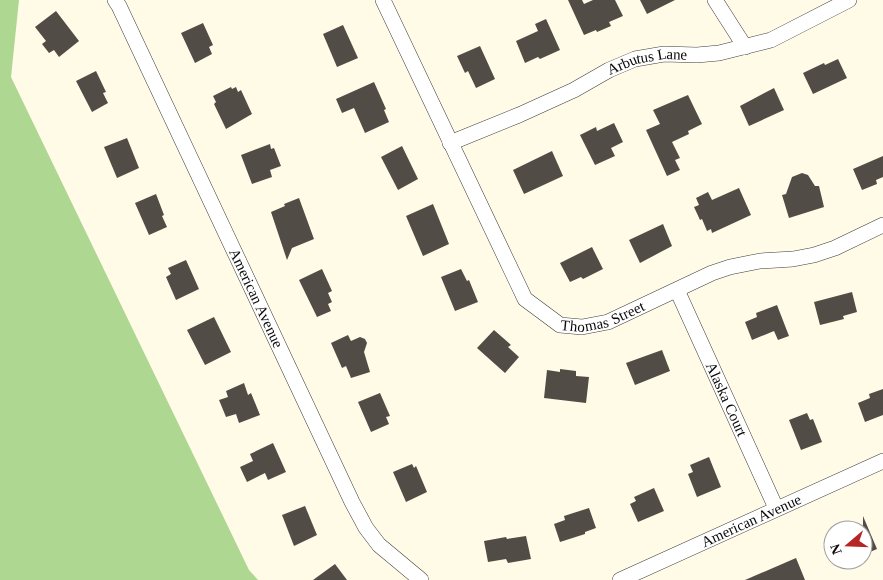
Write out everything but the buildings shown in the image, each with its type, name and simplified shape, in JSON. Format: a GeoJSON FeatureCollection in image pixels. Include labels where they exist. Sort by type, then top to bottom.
{"type":"FeatureCollection","features":[{"type":"Feature","properties":{"kind":"street","name":"American Avenue"},"geometry":{"type":"LineString","coordinates":[[115,0],[352,502],[366,528],[379,545],[421,580]]}},
{"type":"Feature","properties":{"kind":"street","name":"Thomas Street"},"geometry":{"type":"LineString","coordinates":[[383,0],[525,300],[560,325],[582,327],[608,322],[712,273],[760,261],[793,259],[814,255],[835,248],[883,225]]}},
{"type":"Feature","properties":{"kind":"street"},"geometry":{"type":"LineString","coordinates":[[715,0],[745,47]]}},
{"type":"Feature","properties":{"kind":"street","name":"Arbutus Lane"},"geometry":{"type":"LineString","coordinates":[[450,143],[574,90],[609,70],[635,59],[664,54],[697,55],[719,53],[771,40],[849,0]]}},
{"type":"Feature","properties":{"kind":"street","name":"Alaska Court"},"geometry":{"type":"LineString","coordinates":[[677,290],[776,508]]}},
{"type":"Feature","properties":{"kind":"street","name":"American Avenue"},"geometry":{"type":"LineString","coordinates":[[620,580],[883,461]]}},
{"type":"Feature","properties":{"kind":"green space"},"geometry":{"type":"Polygon","coordinates":[[[0,0],[19,0],[11,77],[249,570],[258,580],[0,580],[0,0]]]}}]}
